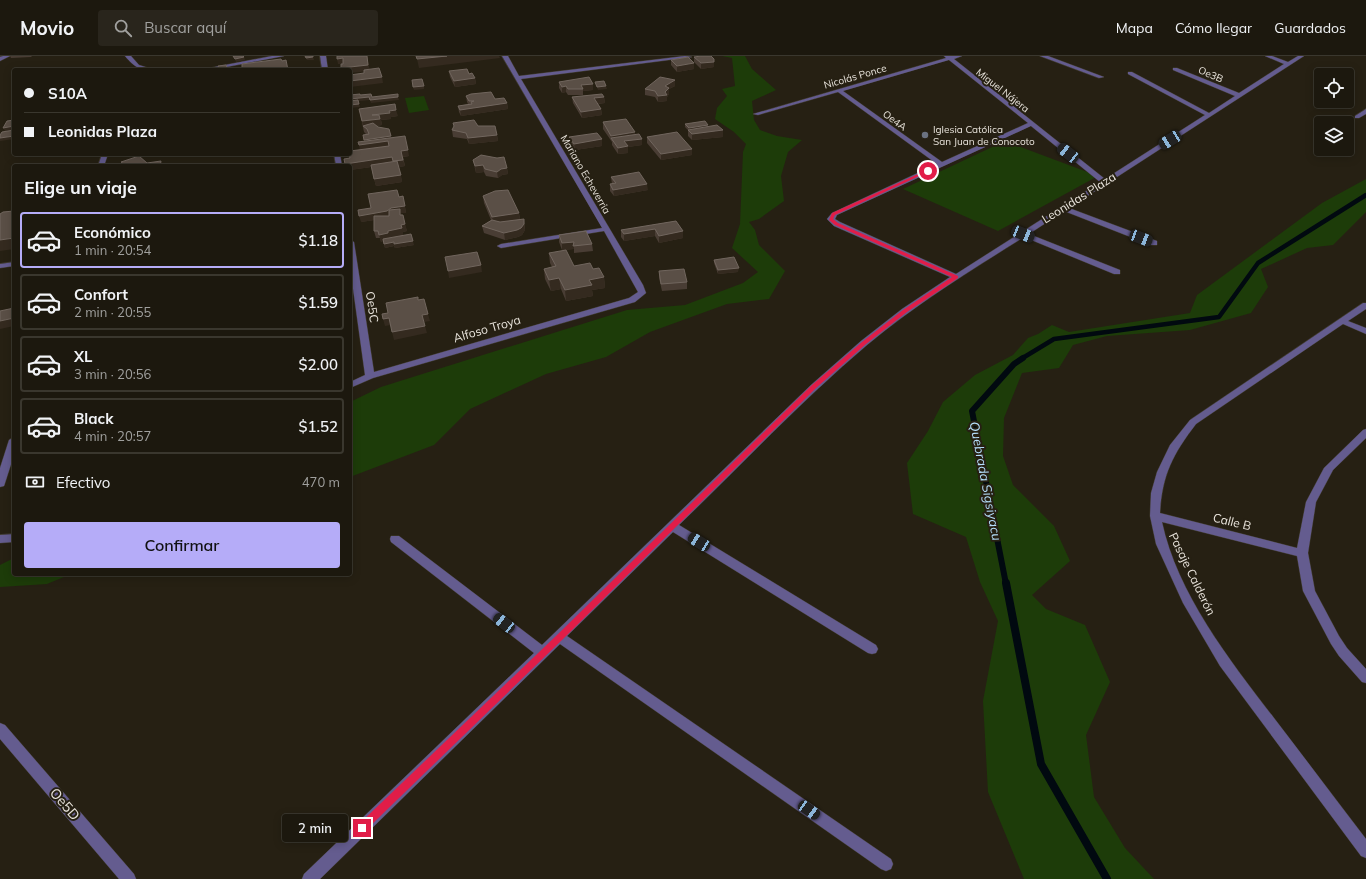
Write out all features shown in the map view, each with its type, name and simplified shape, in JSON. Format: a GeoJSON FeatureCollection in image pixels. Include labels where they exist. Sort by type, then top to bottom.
{"type":"FeatureCollection","features":[{"type":"Feature","properties":{"kind":"street"},"geometry":{"type":"LineString","coordinates":[[0,59],[7,56]]}},
{"type":"Feature","properties":{"kind":"street"},"geometry":{"type":"LineString","coordinates":[[128,56],[137,66],[144,68]]}},
{"type":"Feature","properties":{"kind":"street"},"geometry":{"type":"LineString","coordinates":[[213,68],[281,56]]}},
{"type":"Feature","properties":{"kind":"street"},"geometry":{"type":"LineString","coordinates":[[322,56],[325,68]]}},
{"type":"Feature","properties":{"kind":"street","name":"Mariano Echeverria"},"geometry":{"type":"LineString","coordinates":[[505,56],[640,285],[642,293],[632,300]]}},
{"type":"Feature","properties":{"kind":"street","name":"Nicolás Ponce"},"geometry":{"type":"LineString","coordinates":[[756,114],[948,57],[959,56]]}},
{"type":"Feature","properties":{"kind":"street"},"geometry":{"type":"LineString","coordinates":[[1043,56],[1101,77]]}},
{"type":"Feature","properties":{"kind":"street"},"geometry":{"type":"LineString","coordinates":[[1268,56],[1288,64]]}},
{"type":"Feature","properties":{"kind":"street","name":"Leonidas Plaza"},"geometry":{"type":"LineString","coordinates":[[308,879],[559,637],[814,387],[864,343],[905,311],[956,277],[1301,56]]}},
{"type":"Feature","properties":{"kind":"street"},"geometry":{"type":"LineString","coordinates":[[518,78],[688,57]]}},
{"type":"Feature","properties":{"kind":"street","name":"Miguel Nájera"},"geometry":{"type":"LineString","coordinates":[[948,57],[1105,182]]}},
{"type":"Feature","properties":{"kind":"street","name":"Oe3B"},"geometry":{"type":"LineString","coordinates":[[1174,69],[1240,96]]}},
{"type":"Feature","properties":{"kind":"street"},"geometry":{"type":"LineString","coordinates":[[1130,73],[1209,115]]}},
{"type":"Feature","properties":{"kind":"street","name":"Oe4A"},"geometry":{"type":"LineString","coordinates":[[838,90],[942,164]]}},
{"type":"Feature","properties":{"kind":"street"},"geometry":{"type":"LineString","coordinates":[[1357,117],[1366,111]]}},
{"type":"Feature","properties":{"kind":"street"},"geometry":{"type":"LineString","coordinates":[[956,277],[831,220],[834,214],[1031,124]]}},
{"type":"Feature","properties":{"kind":"street"},"geometry":{"type":"LineString","coordinates":[[1064,208],[1154,243]]}},
{"type":"Feature","properties":{"kind":"street"},"geometry":{"type":"LineString","coordinates":[[501,246],[606,229]]}},
{"type":"Feature","properties":{"kind":"street"},"geometry":{"type":"LineString","coordinates":[[1023,234],[1117,272]]}},
{"type":"Feature","properties":{"kind":"street","name":"Oe5C"},"geometry":{"type":"LineString","coordinates":[[352,255],[370,376]]}},
{"type":"Feature","properties":{"kind":"street"},"geometry":{"type":"LineString","coordinates":[[0,266],[12,264]]}},
{"type":"Feature","properties":{"kind":"street","name":"Alfoso Troya"},"geometry":{"type":"LineString","coordinates":[[352,384],[370,376],[632,300]]}},
{"type":"Feature","properties":{"kind":"street","name":"Pasaje Calderón"},"geometry":{"type":"LineString","coordinates":[[1366,305],[1193,422],[1175,445],[1162,472],[1156,493],[1155,516],[1161,544],[1188,600],[1224,662],[1366,851]]}},
{"type":"Feature","properties":{"kind":"street"},"geometry":{"type":"LineString","coordinates":[[1342,321],[1366,331]]}},
{"type":"Feature","properties":{"kind":"street"},"geometry":{"type":"LineString","coordinates":[[1366,432],[1329,468],[1311,502],[1302,553],[1309,590],[1322,616],[1343,652],[1366,678]]}},
{"type":"Feature","properties":{"kind":"street"},"geometry":{"type":"LineString","coordinates":[[0,483],[12,446]]}},
{"type":"Feature","properties":{"kind":"street","name":"Calle B"},"geometry":{"type":"LineString","coordinates":[[1155,516],[1302,553]]}},
{"type":"Feature","properties":{"kind":"street"},"geometry":{"type":"LineString","coordinates":[[672,526],[872,649]]}},
{"type":"Feature","properties":{"kind":"street"},"geometry":{"type":"LineString","coordinates":[[0,539],[12,538]]}},
{"type":"Feature","properties":{"kind":"street"},"geometry":{"type":"LineString","coordinates":[[395,539],[542,653]]}},
{"type":"Feature","properties":{"kind":"street"},"geometry":{"type":"LineString","coordinates":[[559,637],[886,864]]}},
{"type":"Feature","properties":{"kind":"street","name":"Oe5D"},"geometry":{"type":"LineString","coordinates":[[0,729],[129,879]]}},
{"type":"Feature","properties":{"kind":"green space"},"geometry":{"type":"Polygon","coordinates":[[[722,56],[745,56],[752,69],[776,90],[752,101],[754,120],[760,130],[777,136],[802,140],[788,152],[781,176],[784,201],[759,219],[749,222],[755,230],[759,245],[785,271],[769,299],[727,304],[650,332],[606,357],[546,374],[470,409],[434,445],[352,476],[352,401],[381,387],[627,310],[685,305],[743,283],[758,272],[732,248],[740,224],[743,152],[746,144],[734,132],[715,119],[717,108],[727,96],[722,89],[735,86],[732,58],[722,56]]]}},
{"type":"Feature","properties":{"kind":"green space"},"geometry":{"type":"Polygon","coordinates":[[[424,96],[429,110],[409,113],[405,98],[424,96]]]}},
{"type":"Feature","properties":{"kind":"green space"},"geometry":{"type":"Polygon","coordinates":[[[1005,141],[1098,176],[998,231],[903,189],[1005,141]]]}},
{"type":"Feature","properties":{"kind":"green space"},"geometry":{"type":"Polygon","coordinates":[[[1366,179],[1366,212],[1333,245],[1307,248],[1261,269],[1268,287],[1251,313],[1190,330],[1107,336],[1073,345],[1059,368],[1022,373],[1004,418],[1003,456],[1013,485],[1054,526],[1070,561],[1032,595],[1046,609],[1085,625],[1110,682],[1086,735],[1094,797],[1125,848],[1154,879],[1024,879],[988,792],[983,701],[998,621],[980,582],[966,537],[913,514],[907,463],[928,431],[943,402],[975,375],[1013,355],[1028,338],[1038,334],[1052,325],[1069,332],[1190,313],[1197,295],[1322,203],[1366,179]]]}},
{"type":"Feature","properties":{"kind":"green space"},"geometry":{"type":"Polygon","coordinates":[[[12,559],[12,576],[66,576],[47,584],[0,587],[0,565],[12,559]]]}},
{"type":"Feature","properties":{"kind":"building"},"geometry":{"type":"Polygon","coordinates":[[[233,56],[243,56],[244,57],[235,59],[233,56]]]}},
{"type":"Feature","properties":{"kind":"building"},"geometry":{"type":"Polygon","coordinates":[[[305,56],[313,56],[313,57],[306,58],[305,56]]]}},
{"type":"Feature","properties":{"kind":"building"},"geometry":{"type":"Polygon","coordinates":[[[337,56],[367,56],[368,65],[341,68],[343,58],[337,59],[337,56]]]}},
{"type":"Feature","properties":{"kind":"building"},"geometry":{"type":"Polygon","coordinates":[[[416,56],[447,56],[417,59],[416,56]]]}},
{"type":"Feature","properties":{"kind":"building"},"geometry":{"type":"Polygon","coordinates":[[[711,56],[714,59],[714,62],[701,63],[694,57],[711,56]]]}},
{"type":"Feature","properties":{"kind":"building"},"geometry":{"type":"Polygon","coordinates":[[[688,57],[694,63],[677,66],[671,60],[688,57]]]}},
{"type":"Feature","properties":{"kind":"building"},"geometry":{"type":"Polygon","coordinates":[[[281,59],[282,61],[286,60],[288,68],[242,68],[242,64],[281,59]]]}},
{"type":"Feature","properties":{"kind":"building"},"geometry":{"type":"Polygon","coordinates":[[[226,65],[227,68],[219,68],[218,66],[226,65]]]}},
{"type":"Feature","properties":{"kind":"building"},"geometry":{"type":"Polygon","coordinates":[[[379,68],[382,77],[352,81],[352,75],[364,73],[364,70],[379,68]]]}},
{"type":"Feature","properties":{"kind":"building"},"geometry":{"type":"Polygon","coordinates":[[[467,69],[469,74],[472,73],[475,78],[454,81],[449,71],[467,69]]]}},
{"type":"Feature","properties":{"kind":"building"},"geometry":{"type":"Polygon","coordinates":[[[589,77],[593,84],[581,85],[583,89],[568,89],[566,86],[562,87],[559,82],[589,77]]]}},
{"type":"Feature","properties":{"kind":"building"},"geometry":{"type":"Polygon","coordinates":[[[660,77],[675,80],[665,86],[669,88],[665,92],[667,95],[658,96],[655,91],[645,89],[660,77]]]}},
{"type":"Feature","properties":{"kind":"building"},"geometry":{"type":"Polygon","coordinates":[[[422,79],[424,86],[413,87],[412,80],[422,79]]]}},
{"type":"Feature","properties":{"kind":"building"},"geometry":{"type":"Polygon","coordinates":[[[604,81],[606,86],[597,87],[595,82],[604,81]]]}},
{"type":"Feature","properties":{"kind":"building"},"geometry":{"type":"Polygon","coordinates":[[[491,92],[495,99],[504,98],[507,103],[460,110],[458,106],[472,104],[471,102],[474,101],[469,101],[466,96],[491,92]]]}},
{"type":"Feature","properties":{"kind":"building"},"geometry":{"type":"Polygon","coordinates":[[[371,94],[372,97],[398,94],[398,97],[370,100],[369,97],[352,99],[352,95],[371,94]]]}},
{"type":"Feature","properties":{"kind":"building"},"geometry":{"type":"Polygon","coordinates":[[[602,94],[604,97],[594,98],[601,109],[581,112],[572,97],[602,94]]]}},
{"type":"Feature","properties":{"kind":"building"},"geometry":{"type":"Polygon","coordinates":[[[358,100],[359,104],[352,105],[352,101],[358,100]]]}},
{"type":"Feature","properties":{"kind":"building"},"geometry":{"type":"Polygon","coordinates":[[[395,104],[396,110],[389,111],[390,113],[372,115],[379,115],[380,119],[362,121],[359,109],[395,104]]]}},
{"type":"Feature","properties":{"kind":"building"},"geometry":{"type":"Polygon","coordinates":[[[626,119],[635,132],[611,136],[603,122],[626,119]]]}},
{"type":"Feature","properties":{"kind":"building"},"geometry":{"type":"Polygon","coordinates":[[[12,120],[12,126],[3,128],[7,121],[12,120]]]}},
{"type":"Feature","properties":{"kind":"building"},"geometry":{"type":"Polygon","coordinates":[[[474,120],[478,126],[495,126],[497,135],[468,138],[466,133],[452,130],[454,126],[453,123],[474,120]]]}},
{"type":"Feature","properties":{"kind":"building"},"geometry":{"type":"Polygon","coordinates":[[[705,121],[708,125],[689,128],[685,124],[705,121]]]}},
{"type":"Feature","properties":{"kind":"building"},"geometry":{"type":"Polygon","coordinates":[[[373,123],[378,127],[389,129],[391,136],[364,140],[363,135],[369,134],[367,129],[363,126],[373,123]]]}},
{"type":"Feature","properties":{"kind":"building"},"geometry":{"type":"Polygon","coordinates":[[[717,125],[723,130],[692,134],[688,130],[717,125]]]}},
{"type":"Feature","properties":{"kind":"building"},"geometry":{"type":"Polygon","coordinates":[[[12,130],[12,136],[0,138],[2,132],[12,130]]]}},
{"type":"Feature","properties":{"kind":"building"},"geometry":{"type":"Polygon","coordinates":[[[677,132],[692,149],[661,154],[647,137],[677,132]]]}},
{"type":"Feature","properties":{"kind":"building"},"geometry":{"type":"Polygon","coordinates":[[[597,133],[602,139],[574,144],[569,137],[597,133]]]}},
{"type":"Feature","properties":{"kind":"building"},"geometry":{"type":"Polygon","coordinates":[[[639,134],[642,139],[624,141],[628,146],[618,148],[611,138],[639,134]]]}},
{"type":"Feature","properties":{"kind":"building"},"geometry":{"type":"Polygon","coordinates":[[[405,136],[408,150],[401,151],[403,160],[393,161],[392,157],[345,164],[344,159],[352,156],[352,151],[389,146],[388,141],[359,145],[358,142],[405,136]]]}},
{"type":"Feature","properties":{"kind":"building"},"geometry":{"type":"Polygon","coordinates":[[[481,155],[497,158],[504,157],[507,168],[501,169],[497,172],[485,169],[483,165],[475,166],[473,160],[481,155]]]}},
{"type":"Feature","properties":{"kind":"building"},"geometry":{"type":"Polygon","coordinates":[[[139,156],[147,163],[161,161],[160,164],[124,164],[121,162],[139,156]]]}},
{"type":"Feature","properties":{"kind":"building"},"geometry":{"type":"Polygon","coordinates":[[[397,161],[401,175],[374,179],[371,165],[397,161]]]}},
{"type":"Feature","properties":{"kind":"building"},"geometry":{"type":"Polygon","coordinates":[[[639,172],[647,184],[613,190],[610,184],[616,183],[611,177],[639,172]]]}},
{"type":"Feature","properties":{"kind":"building"},"geometry":{"type":"Polygon","coordinates":[[[397,190],[399,197],[403,196],[405,206],[359,216],[358,210],[371,208],[368,194],[397,190]]]}},
{"type":"Feature","properties":{"kind":"building"},"geometry":{"type":"Polygon","coordinates":[[[508,190],[519,213],[492,217],[483,196],[495,191],[508,190]]]}},
{"type":"Feature","properties":{"kind":"building"},"geometry":{"type":"Polygon","coordinates":[[[400,209],[400,215],[403,215],[405,224],[401,225],[402,228],[388,231],[388,233],[379,235],[378,231],[374,231],[374,216],[389,216],[389,210],[400,209]]]}},
{"type":"Feature","properties":{"kind":"building"},"geometry":{"type":"Polygon","coordinates":[[[12,211],[12,238],[0,240],[0,214],[3,212],[12,211]]]}},
{"type":"Feature","properties":{"kind":"building"},"geometry":{"type":"Polygon","coordinates":[[[524,219],[524,224],[521,228],[504,233],[482,226],[492,220],[500,222],[524,219]]]}},
{"type":"Feature","properties":{"kind":"building"},"geometry":{"type":"Polygon","coordinates":[[[676,221],[683,231],[659,236],[655,229],[624,234],[621,230],[676,221]]]}},
{"type":"Feature","properties":{"kind":"building"},"geometry":{"type":"Polygon","coordinates":[[[586,231],[592,244],[573,246],[574,242],[562,243],[559,235],[586,231]]]}},
{"type":"Feature","properties":{"kind":"building"},"geometry":{"type":"Polygon","coordinates":[[[411,234],[413,241],[384,244],[383,239],[411,234]]]}},
{"type":"Feature","properties":{"kind":"building"},"geometry":{"type":"Polygon","coordinates":[[[566,250],[574,266],[590,263],[593,269],[599,268],[604,277],[589,280],[592,285],[565,290],[559,278],[549,280],[544,269],[556,266],[549,253],[566,250]]]}},
{"type":"Feature","properties":{"kind":"building"},"geometry":{"type":"Polygon","coordinates":[[[477,252],[481,265],[448,271],[445,257],[477,252]]]}},
{"type":"Feature","properties":{"kind":"building"},"geometry":{"type":"Polygon","coordinates":[[[734,257],[739,268],[718,270],[714,260],[734,257]]]}},
{"type":"Feature","properties":{"kind":"building"},"geometry":{"type":"Polygon","coordinates":[[[684,269],[687,282],[661,284],[659,271],[684,269]]]}},
{"type":"Feature","properties":{"kind":"building"},"geometry":{"type":"Polygon","coordinates":[[[418,297],[418,300],[424,299],[428,314],[422,315],[425,326],[392,332],[389,318],[383,319],[382,314],[388,313],[386,303],[418,297]]]}},
{"type":"Feature","properties":{"kind":"building"},"geometry":{"type":"Polygon","coordinates":[[[12,308],[12,318],[0,321],[0,311],[12,308]]]}},
{"type":"Feature","properties":{"kind":"waterway","name":"Quebrada Sigsiyacu"},"geometry":{"type":"LineString","coordinates":[[1021,359],[1054,339],[1219,317],[1258,263],[1366,195]]}},
{"type":"Feature","properties":{"kind":"waterway","name":"Quebrada Sigsiyacu"},"geometry":{"type":"LineString","coordinates":[[1006,584],[972,411],[1014,364],[1023,358]]}},
{"type":"Feature","properties":{"kind":"waterway","name":"Quebrada Sigsiyacu"},"geometry":{"type":"LineString","coordinates":[[1006,583],[1041,764],[1107,879]]}},
{"type":"Feature","properties":{"kind":"place","name":"Iglesia Católica San Juan de Conocoto"},"geometry":{"type":"Point","coordinates":[925,135]}},
{"type":"Feature","properties":{"kind":"route"},"geometry":{"type":"LineString","coordinates":[[362,828],[814,387],[864,343],[905,311],[956,277],[831,220],[834,214],[928,171]]}}]}
